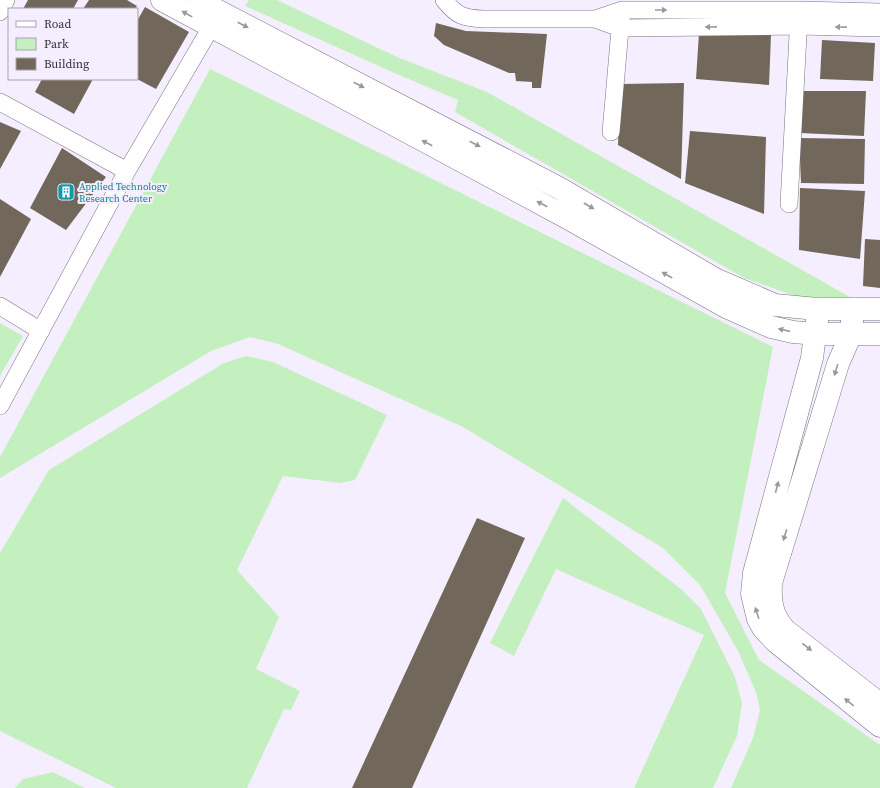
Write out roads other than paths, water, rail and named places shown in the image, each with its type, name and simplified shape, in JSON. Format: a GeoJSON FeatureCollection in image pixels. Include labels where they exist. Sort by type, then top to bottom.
{"type":"FeatureCollection","features":[{"type":"Feature","properties":{"kind":"street"},"geometry":{"type":"LineString","coordinates":[[0,12],[6,0]]}},
{"type":"Feature","properties":{"kind":"street"},"geometry":{"type":"LineString","coordinates":[[162,0],[215,20],[559,188],[714,279],[775,305],[818,309],[880,309]]}},
{"type":"Feature","properties":{"kind":"street"},"geometry":{"type":"LineString","coordinates":[[197,0],[215,20],[726,308],[771,327],[793,332],[816,334],[880,334]]}},
{"type":"Feature","properties":{"kind":"street"},"geometry":{"type":"LineString","coordinates":[[444,0],[454,12],[467,18],[595,19],[620,28],[799,12],[880,28]]}},
{"type":"Feature","properties":{"kind":"street"},"geometry":{"type":"LineString","coordinates":[[595,19],[622,5],[799,12],[880,12]]}},
{"type":"Feature","properties":{"kind":"street"},"geometry":{"type":"LineString","coordinates":[[611,132],[622,5]]}},
{"type":"Feature","properties":{"kind":"street"},"geometry":{"type":"LineString","coordinates":[[790,204],[799,12]]}},
{"type":"Feature","properties":{"kind":"street"},"geometry":{"type":"LineString","coordinates":[[0,406],[127,171],[215,20]]}},
{"type":"Feature","properties":{"kind":"street"},"geometry":{"type":"LineString","coordinates":[[0,102],[127,171]]}},
{"type":"Feature","properties":{"kind":"street"},"geometry":{"type":"LineString","coordinates":[[0,306],[41,331]]}},
{"type":"Feature","properties":{"kind":"street"},"geometry":{"type":"LineString","coordinates":[[818,309],[812,358],[754,574],[752,594],[758,619],[775,641],[880,726]]}},
{"type":"Feature","properties":{"kind":"street"},"geometry":{"type":"LineString","coordinates":[[853,310],[851,334],[838,364],[771,583],[770,600],[775,616],[786,630],[880,704]]}},
{"type":"Feature","properties":{"kind":"place","name":"Applied Technology Research Center"},"geometry":{"type":"Point","coordinates":[66,192]}}]}
